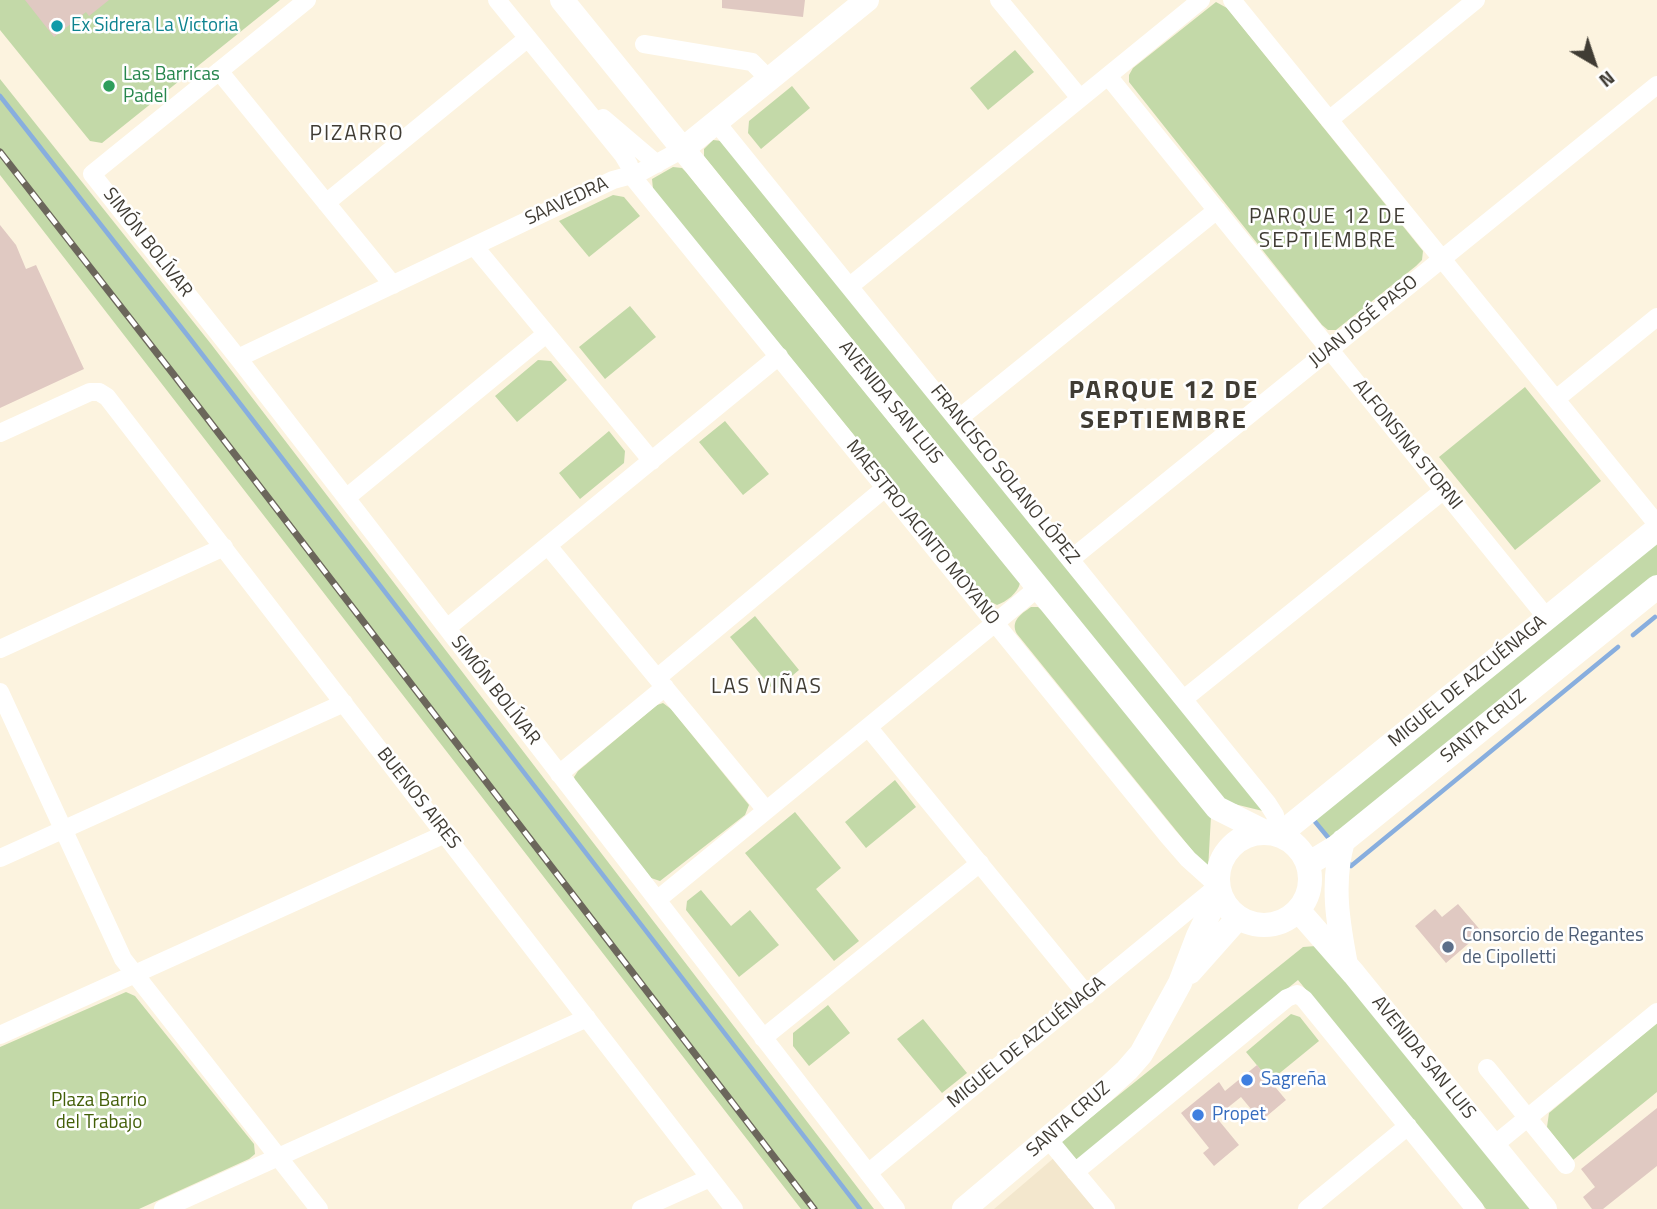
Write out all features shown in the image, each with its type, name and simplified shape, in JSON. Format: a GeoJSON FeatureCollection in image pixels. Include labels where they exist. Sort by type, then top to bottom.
{"type":"FeatureCollection","features":[{"type":"Feature","properties":{"kind":"main road","name":"AVENIDA SAN LUIS"},"geometry":{"type":"LineString","coordinates":[[562,0],[1217,808],[1289,839],[1300,850],[1308,864]]}},
{"type":"Feature","properties":{"kind":"main road","name":"SAAVEDRA"},"geometry":{"type":"LineString","coordinates":[[683,149],[867,0]]}},
{"type":"Feature","properties":{"kind":"main road","name":"MIGUEL DE AZCUÉNAGA"},"geometry":{"type":"LineString","coordinates":[[1273,834],[1547,618],[1657,526]]}},
{"type":"Feature","properties":{"kind":"main road","name":"SANTA CRUZ"},"geometry":{"type":"LineString","coordinates":[[1308,864],[1343,841],[1657,587]]}},
{"type":"Feature","properties":{"kind":"main road"},"geometry":{"type":"LineString","coordinates":[[1217,808],[1221,861]]}},
{"type":"Feature","properties":{"kind":"main road"},"geometry":{"type":"LineString","coordinates":[[1273,834],[1258,832],[1242,837],[1229,847],[1221,861],[1217,877],[1219,889],[1227,907],[1238,918],[1254,924],[1269,925],[1285,920],[1298,910],[1307,896],[1310,880],[1308,864]]}},
{"type":"Feature","properties":{"kind":"main road"},"geometry":{"type":"LineString","coordinates":[[1343,841],[1337,864],[1336,898],[1346,966]]}},
{"type":"Feature","properties":{"kind":"main road","name":"SANTA CRUZ"},"geometry":{"type":"LineString","coordinates":[[964,1209],[1127,1070],[1141,1054],[1180,983],[1219,889]]}},
{"type":"Feature","properties":{"kind":"main road","name":"AVENIDA SAN LUIS"},"geometry":{"type":"LineString","coordinates":[[1298,910],[1545,1209]]}},
{"type":"Feature","properties":{"kind":"main road","name":"SANTA CRUZ"},"geometry":{"type":"LineString","coordinates":[[1180,983],[1238,918]]}},
{"type":"Feature","properties":{"kind":"street"},"geometry":{"type":"LineString","coordinates":[[307,0],[219,71],[393,285]]}},
{"type":"Feature","properties":{"kind":"street"},"geometry":{"type":"LineString","coordinates":[[497,0],[623,155],[631,175]]}},
{"type":"Feature","properties":{"kind":"street"},"geometry":{"type":"LineString","coordinates":[[999,0],[1080,98]]}},
{"type":"Feature","properties":{"kind":"street"},"geometry":{"type":"LineString","coordinates":[[850,286],[1201,0]]}},
{"type":"Feature","properties":{"kind":"street"},"geometry":{"type":"LineString","coordinates":[[1232,0],[1657,526]]}},
{"type":"Feature","properties":{"kind":"street"},"geometry":{"type":"LineString","coordinates":[[1329,120],[1476,0]]}},
{"type":"Feature","properties":{"kind":"street"},"geometry":{"type":"LineString","coordinates":[[326,203],[528,38]]}},
{"type":"Feature","properties":{"kind":"street"},"geometry":{"type":"LineString","coordinates":[[644,44],[752,62],[769,79]]}},
{"type":"Feature","properties":{"kind":"street","name":"SIMÓN BOLÍVAR"},"geometry":{"type":"LineString","coordinates":[[219,71],[92,174],[238,358],[896,1209]]}},
{"type":"Feature","properties":{"kind":"street","name":"ALFONSINA STORNI"},"geometry":{"type":"LineString","coordinates":[[1108,76],[1547,618]]}},
{"type":"Feature","properties":{"kind":"street"},"geometry":{"type":"LineString","coordinates":[[560,77],[657,164]]}},
{"type":"Feature","properties":{"kind":"street","name":"JUAN JOSÉ PASO"},"geometry":{"type":"LineString","coordinates":[[1072,559],[1657,85]]}},
{"type":"Feature","properties":{"kind":"street","name":"FRANCISCO SOLANO LÓPEZ"},"geometry":{"type":"LineString","coordinates":[[716,122],[1185,698],[1268,804],[1275,815],[1273,834]]}},
{"type":"Feature","properties":{"kind":"street","name":"SAAVEDRA"},"geometry":{"type":"LineString","coordinates":[[238,358],[617,178],[657,164],[683,149]]}},
{"type":"Feature","properties":{"kind":"street","name":"MAESTRO JACINTO MOYANO"},"geometry":{"type":"LineString","coordinates":[[631,175],[1175,844],[1219,889]]}},
{"type":"Feature","properties":{"kind":"street"},"geometry":{"type":"LineString","coordinates":[[958,419],[1217,210]]}},
{"type":"Feature","properties":{"kind":"street"},"geometry":{"type":"LineString","coordinates":[[474,246],[652,461]]}},
{"type":"Feature","properties":{"kind":"street"},"geometry":{"type":"LineString","coordinates":[[1556,399],[1657,317]]}},
{"type":"Feature","properties":{"kind":"street"},"geometry":{"type":"LineString","coordinates":[[346,498],[546,334]]}},
{"type":"Feature","properties":{"kind":"street"},"geometry":{"type":"LineString","coordinates":[[447,628],[779,356]]}},
{"type":"Feature","properties":{"kind":"street","name":"BUENOS AIRES"},"geometry":{"type":"LineString","coordinates":[[0,433],[86,394],[99,392],[110,400],[734,1209]]}},
{"type":"Feature","properties":{"kind":"street"},"geometry":{"type":"LineString","coordinates":[[559,774],[885,488]]}},
{"type":"Feature","properties":{"kind":"street"},"geometry":{"type":"LineString","coordinates":[[1185,698],[1444,490]]}},
{"type":"Feature","properties":{"kind":"street"},"geometry":{"type":"LineString","coordinates":[[548,546],[766,810]]}},
{"type":"Feature","properties":{"kind":"street"},"geometry":{"type":"LineString","coordinates":[[0,649],[224,547]]}},
{"type":"Feature","properties":{"kind":"street"},"geometry":{"type":"LineString","coordinates":[[657,900],[1039,587]]}},
{"type":"Feature","properties":{"kind":"street"},"geometry":{"type":"LineString","coordinates":[[0,692],[118,951],[134,975],[319,1209]]}},
{"type":"Feature","properties":{"kind":"street"},"geometry":{"type":"LineString","coordinates":[[0,858],[344,703]]}},
{"type":"Feature","properties":{"kind":"street"},"geometry":{"type":"LineString","coordinates":[[868,727],[1087,995]]}},
{"type":"Feature","properties":{"kind":"street"},"geometry":{"type":"LineString","coordinates":[[0,1035],[445,834]]}},
{"type":"Feature","properties":{"kind":"street"},"geometry":{"type":"LineString","coordinates":[[763,1038],[979,863]]}},
{"type":"Feature","properties":{"kind":"street","name":"MIGUEL DE AZCUÉNAGA"},"geometry":{"type":"LineString","coordinates":[[868,1173],[1219,889]]}},
{"type":"Feature","properties":{"kind":"street"},"geometry":{"type":"LineString","coordinates":[[1075,1172],[1277,1006],[1297,994],[1304,999],[1475,1209]]}},
{"type":"Feature","properties":{"kind":"street"},"geometry":{"type":"LineString","coordinates":[[1493,1146],[1657,1012]]}},
{"type":"Feature","properties":{"kind":"street"},"geometry":{"type":"LineString","coordinates":[[163,1209],[587,1018]]}},
{"type":"Feature","properties":{"kind":"street"},"geometry":{"type":"LineString","coordinates":[[1487,1068],[1566,1165]]}},
{"type":"Feature","properties":{"kind":"street"},"geometry":{"type":"LineString","coordinates":[[1307,1209],[1408,1126]]}},
{"type":"Feature","properties":{"kind":"street"},"geometry":{"type":"LineString","coordinates":[[1048,1139],[1105,1209]]}},
{"type":"Feature","properties":{"kind":"street"},"geometry":{"type":"LineString","coordinates":[[641,1209],[710,1178]]}},
{"type":"Feature","properties":{"kind":"shaded area"},"geometry":{"type":"Polygon","coordinates":[[[1055,1157],[1096,1209],[994,1209],[1055,1157]]]}},
{"type":"Feature","properties":{"kind":"green space","name":"Las Barricas Padel"},"geometry":{"type":"Polygon","coordinates":[[[0,0],[280,0],[102,143],[90,141],[0,30],[0,0]]]}},
{"type":"Feature","properties":{"kind":"green space"},"geometry":{"type":"Polygon","coordinates":[[[1216,2],[1227,8],[1423,251],[1422,260],[1416,266],[1336,330],[1328,330],[1322,325],[1129,82],[1133,68],[1216,2]]]}},
{"type":"Feature","properties":{"kind":"green space"},"geometry":{"type":"Polygon","coordinates":[[[1015,50],[1034,72],[988,110],[970,88],[1015,50]]]}},
{"type":"Feature","properties":{"kind":"green space"},"geometry":{"type":"Polygon","coordinates":[[[0,79],[211,344],[874,1209],[801,1209],[0,175],[0,79]]]}},
{"type":"Feature","properties":{"kind":"green space"},"geometry":{"type":"Polygon","coordinates":[[[792,86],[810,108],[761,149],[748,133],[749,121],[792,86]]]}},
{"type":"Feature","properties":{"kind":"green space"},"geometry":{"type":"Polygon","coordinates":[[[713,140],[722,141],[1267,812],[1226,802],[704,156],[704,149],[713,140]]]}},
{"type":"Feature","properties":{"kind":"green space"},"geometry":{"type":"Polygon","coordinates":[[[673,167],[682,168],[686,172],[1020,583],[1008,599],[997,605],[989,601],[653,189],[652,179],[673,167]]]}},
{"type":"Feature","properties":{"kind":"green space"},"geometry":{"type":"Polygon","coordinates":[[[613,195],[624,197],[640,216],[589,257],[559,221],[613,195]]]}},
{"type":"Feature","properties":{"kind":"green space"},"geometry":{"type":"Polygon","coordinates":[[[630,306],[656,337],[605,379],[579,347],[630,306]]]}},
{"type":"Feature","properties":{"kind":"green space"},"geometry":{"type":"Polygon","coordinates":[[[538,360],[551,361],[567,380],[517,422],[495,396],[538,360]]]}},
{"type":"Feature","properties":{"kind":"green space"},"geometry":{"type":"Polygon","coordinates":[[[1525,387],[1601,481],[1515,550],[1439,457],[1525,387]]]}},
{"type":"Feature","properties":{"kind":"green space"},"geometry":{"type":"Polygon","coordinates":[[[725,421],[769,474],[743,495],[699,442],[725,421]]]}},
{"type":"Feature","properties":{"kind":"green space"},"geometry":{"type":"Polygon","coordinates":[[[609,431],[625,451],[624,463],[580,499],[559,473],[609,431]]]}},
{"type":"Feature","properties":{"kind":"green space"},"geometry":{"type":"Polygon","coordinates":[[[1657,540],[1657,576],[1330,840],[1313,819],[1657,540]]]}},
{"type":"Feature","properties":{"kind":"green space"},"geometry":{"type":"Polygon","coordinates":[[[1031,607],[1038,607],[1044,612],[1211,816],[1208,870],[1017,634],[1016,622],[1020,615],[1031,607]]]}},
{"type":"Feature","properties":{"kind":"green space"},"geometry":{"type":"Polygon","coordinates":[[[755,616],[799,670],[774,691],[730,637],[755,616]]]}},
{"type":"Feature","properties":{"kind":"green space"},"geometry":{"type":"Polygon","coordinates":[[[663,703],[671,709],[749,805],[745,815],[660,881],[651,878],[576,784],[574,777],[657,705],[663,703]]]}},
{"type":"Feature","properties":{"kind":"green space"},"geometry":{"type":"Polygon","coordinates":[[[895,780],[916,807],[866,848],[845,822],[895,780]]]}},
{"type":"Feature","properties":{"kind":"green space"},"geometry":{"type":"Polygon","coordinates":[[[795,812],[841,868],[816,889],[859,941],[834,961],[745,853],[795,812]]]}},
{"type":"Feature","properties":{"kind":"green space"},"geometry":{"type":"Polygon","coordinates":[[[701,890],[731,926],[750,910],[779,945],[739,977],[686,910],[687,901],[701,890]]]}},
{"type":"Feature","properties":{"kind":"green space"},"geometry":{"type":"Polygon","coordinates":[[[1316,946],[1533,1209],[1486,1209],[1298,980],[1065,1170],[1049,1151],[1303,947],[1316,946]]]}},
{"type":"Feature","properties":{"kind":"green space","name":"Plaza Barrio del Trabajo"},"geometry":{"type":"Polygon","coordinates":[[[126,992],[135,996],[254,1144],[255,1154],[139,1209],[0,1209],[0,1047],[126,992]]]}},
{"type":"Feature","properties":{"kind":"green space"},"geometry":{"type":"Polygon","coordinates":[[[828,1005],[850,1033],[809,1066],[793,1046],[793,1033],[828,1005]]]}},
{"type":"Feature","properties":{"kind":"green space"},"geometry":{"type":"Polygon","coordinates":[[[1291,1014],[1300,1017],[1319,1041],[1270,1081],[1246,1052],[1291,1014]]]}},
{"type":"Feature","properties":{"kind":"green space"},"geometry":{"type":"Polygon","coordinates":[[[923,1019],[967,1073],[942,1093],[897,1039],[923,1019]]]}},
{"type":"Feature","properties":{"kind":"green space"},"geometry":{"type":"Polygon","coordinates":[[[1657,1023],[1657,1092],[1573,1160],[1547,1127],[1549,1113],[1657,1023]]]}},
{"type":"Feature","properties":{"kind":"building","name":"Ex Sidrera La Victoria"},"geometry":{"type":"Polygon","coordinates":[[[25,0],[109,0],[89,16],[86,12],[54,37],[25,0]]]}},
{"type":"Feature","properties":{"kind":"building"},"geometry":{"type":"Polygon","coordinates":[[[722,0],[805,0],[803,17],[722,8],[722,0]]]}},
{"type":"Feature","properties":{"kind":"building"},"geometry":{"type":"Polygon","coordinates":[[[0,225],[16,245],[26,269],[36,265],[84,369],[0,408],[0,225]]]}},
{"type":"Feature","properties":{"kind":"building","name":"Consorcio de Regantes de Cipolletti"},"geometry":{"type":"Polygon","coordinates":[[[1458,904],[1482,932],[1446,963],[1415,926],[1435,909],[1442,917],[1458,904]]]}},
{"type":"Feature","properties":{"kind":"building"},"geometry":{"type":"Polygon","coordinates":[[[1257,1065],[1286,1100],[1261,1121],[1241,1097],[1216,1117],[1239,1145],[1214,1166],[1203,1153],[1209,1148],[1181,1113],[1219,1082],[1225,1091],[1257,1065]]]}},
{"type":"Feature","properties":{"kind":"building"},"geometry":{"type":"Polygon","coordinates":[[[1657,1108],[1657,1166],[1603,1209],[1592,1209],[1583,1197],[1595,1187],[1581,1169],[1657,1108]]]}},
{"type":"Feature","properties":{"kind":"waterway"},"geometry":{"type":"LineString","coordinates":[[0,96],[860,1209]]}},
{"type":"Feature","properties":{"kind":"waterway"},"geometry":{"type":"LineString","coordinates":[[1633,635],[1655,617]]}},
{"type":"Feature","properties":{"kind":"waterway"},"geometry":{"type":"LineString","coordinates":[[1348,862],[1351,866],[1618,647]]}},
{"type":"Feature","properties":{"kind":"waterway"},"geometry":{"type":"LineString","coordinates":[[1312,818],[1331,841]]}},
{"type":"Feature","properties":{"kind":"railway"},"geometry":{"type":"LineString","coordinates":[[0,152],[814,1209]]}},
{"type":"Feature","properties":{"kind":"place","name":"Ex Sidrera La Victoria"},"geometry":{"type":"Point","coordinates":[57,26]}},
{"type":"Feature","properties":{"kind":"place","name":"Las Barricas Padel"},"geometry":{"type":"Point","coordinates":[109,86]}},
{"type":"Feature","properties":{"kind":"place","name":"Consorcio de Regantes de Cipolletti"},"geometry":{"type":"Point","coordinates":[1448,947]}},
{"type":"Feature","properties":{"kind":"place","name":"Sagreña"},"geometry":{"type":"Point","coordinates":[1247,1080]}},
{"type":"Feature","properties":{"kind":"place","name":"Propet"},"geometry":{"type":"Point","coordinates":[1198,1115]}},
{"type":"Feature","properties":{"kind":"district","name":"PIZARRO"},"geometry":{"type":"Point","coordinates":[357,135]}},
{"type":"Feature","properties":{"kind":"district","name":"PARQUE 12 DE SEPTIEMBRE"},"geometry":{"type":"Point","coordinates":[1328,230]}},
{"type":"Feature","properties":{"kind":"district","name":"PARQUE 12 DE SEPTIEMBRE"},"geometry":{"type":"Point","coordinates":[1164,407]}},
{"type":"Feature","properties":{"kind":"district","name":"LAS VIÑAS"},"geometry":{"type":"Point","coordinates":[767,688]}}]}
